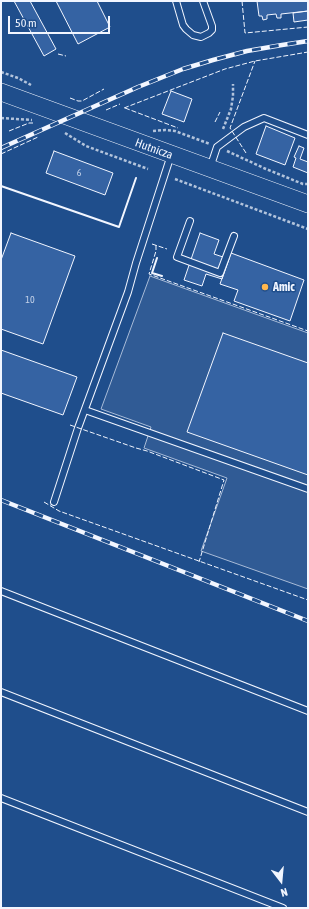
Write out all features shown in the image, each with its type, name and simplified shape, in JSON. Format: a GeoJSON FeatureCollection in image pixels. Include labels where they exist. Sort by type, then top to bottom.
{"type":"FeatureCollection","features":[{"type":"Feature","properties":{"kind":"main road","name":"Hutnicza"},"geometry":{"type":"LineString","coordinates":[[1,92],[308,204]]}},
{"type":"Feature","properties":{"kind":"lane"},"geometry":{"type":"LineString","coordinates":[[176,1],[183,25],[193,35],[201,37],[212,30],[212,26],[202,1]]}},
{"type":"Feature","properties":{"kind":"lane"},"geometry":{"type":"LineString","coordinates":[[210,169],[217,147],[244,127],[264,118],[308,135]]}},
{"type":"Feature","properties":{"kind":"lane"},"geometry":{"type":"LineString","coordinates":[[54,502],[85,410],[128,292],[171,155]]}},
{"type":"Feature","properties":{"kind":"lane"},"geometry":{"type":"LineString","coordinates":[[190,221],[177,257],[220,273],[234,236]]}},
{"type":"Feature","properties":{"kind":"lane"},"geometry":{"type":"LineString","coordinates":[[85,410],[308,489]]}},
{"type":"Feature","properties":{"kind":"lane"},"geometry":{"type":"LineString","coordinates":[[1,591],[308,711]]}},
{"type":"Feature","properties":{"kind":"lane"},"geometry":{"type":"LineString","coordinates":[[1,692],[308,812]]}},
{"type":"Feature","properties":{"kind":"lane"},"geometry":{"type":"LineString","coordinates":[[1,798],[283,908]]}},
{"type":"Feature","properties":{"kind":"path"},"geometry":{"type":"LineString","coordinates":[[1,72],[18,78],[35,88]]}},
{"type":"Feature","properties":{"kind":"path"},"geometry":{"type":"LineString","coordinates":[[217,147],[231,109],[233,84]]}},
{"type":"Feature","properties":{"kind":"path"},"geometry":{"type":"LineString","coordinates":[[1,118],[36,121]]}},
{"type":"Feature","properties":{"kind":"path"},"geometry":{"type":"LineString","coordinates":[[153,131],[175,131],[228,151],[303,184],[308,184]]}},
{"type":"Feature","properties":{"kind":"path"},"geometry":{"type":"LineString","coordinates":[[62,132],[86,146],[148,169]]}},
{"type":"Feature","properties":{"kind":"path"},"geometry":{"type":"LineString","coordinates":[[175,179],[308,229]]}},
{"type":"Feature","properties":{"kind":"shaded area"},"geometry":{"type":"Polygon","coordinates":[[[150,276],[308,333],[308,589],[201,551],[227,478],[144,448],[151,427],[101,409],[150,276]]]}},
{"type":"Feature","properties":{"kind":"building"},"geometry":{"type":"Polygon","coordinates":[[[14,1],[30,1],[56,49],[44,56],[14,1]]]}},
{"type":"Feature","properties":{"kind":"building"},"geometry":{"type":"Polygon","coordinates":[[[56,1],[97,1],[110,27],[78,44],[56,1]]]}},
{"type":"Feature","properties":{"kind":"building"},"geometry":{"type":"Polygon","coordinates":[[[257,1],[308,1],[308,11],[281,14],[281,18],[277,18],[276,14],[267,15],[267,19],[263,20],[262,16],[259,16],[257,1]]]}},
{"type":"Feature","properties":{"kind":"building"},"geometry":{"type":"Polygon","coordinates":[[[308,11],[308,20],[294,22],[293,13],[308,11]]]}},
{"type":"Feature","properties":{"kind":"building"},"geometry":{"type":"Polygon","coordinates":[[[171,91],[192,99],[184,122],[162,114],[171,91]]]}},
{"type":"Feature","properties":{"kind":"building"},"geometry":{"type":"Polygon","coordinates":[[[266,126],[295,138],[285,165],[256,154],[266,126]]]}},
{"type":"Feature","properties":{"kind":"building"},"geometry":{"type":"Polygon","coordinates":[[[299,146],[304,148],[300,159],[308,162],[308,173],[293,167],[296,158],[294,157],[299,146]]]}},
{"type":"Feature","properties":{"kind":"building"},"geometry":{"type":"Polygon","coordinates":[[[54,151],[113,173],[105,195],[46,173],[54,151]]]}},
{"type":"Feature","properties":{"kind":"building"},"geometry":{"type":"Polygon","coordinates":[[[11,233],[75,256],[43,344],[1,329],[1,260],[11,233]]]}},
{"type":"Feature","properties":{"kind":"building"},"geometry":{"type":"Polygon","coordinates":[[[200,233],[219,240],[214,254],[229,259],[222,279],[206,274],[202,286],[184,280],[200,233]]]}},
{"type":"Feature","properties":{"kind":"building","name":"Amic"},"geometry":{"type":"Polygon","coordinates":[[[231,253],[304,280],[290,321],[234,301],[238,290],[220,284],[231,253]]]}},
{"type":"Feature","properties":{"kind":"building"},"geometry":{"type":"Polygon","coordinates":[[[223,333],[308,363],[308,475],[187,432],[223,333]]]}},
{"type":"Feature","properties":{"kind":"building"},"geometry":{"type":"Polygon","coordinates":[[[1,350],[77,377],[63,415],[1,393],[1,350]]]}},
{"type":"Feature","properties":{"kind":"railway"},"geometry":{"type":"LineString","coordinates":[[1,148],[138,87],[183,69],[247,51],[308,41]]}},
{"type":"Feature","properties":{"kind":"railway"},"geometry":{"type":"LineString","coordinates":[[1,500],[308,621]]}},
{"type":"Feature","properties":{"kind":"fence"},"geometry":{"type":"LineString","coordinates":[[242,1],[245,33],[308,27]]}},
{"type":"Feature","properties":{"kind":"fence"},"geometry":{"type":"LineString","coordinates":[[124,108],[225,69],[255,61],[308,52]]}},
{"type":"Feature","properties":{"kind":"fence"},"geometry":{"type":"LineString","coordinates":[[58,54],[66,56]]}},
{"type":"Feature","properties":{"kind":"fence"},"geometry":{"type":"LineString","coordinates":[[246,153],[230,128],[255,61]]}},
{"type":"Feature","properties":{"kind":"fence"},"geometry":{"type":"LineString","coordinates":[[70,98],[82,101],[104,89]]}},
{"type":"Feature","properties":{"kind":"fence"},"geometry":{"type":"LineString","coordinates":[[106,110],[120,104]]}},
{"type":"Feature","properties":{"kind":"fence"},"geometry":{"type":"LineString","coordinates":[[125,108],[178,128]]}},
{"type":"Feature","properties":{"kind":"fence"},"geometry":{"type":"LineString","coordinates":[[215,122],[220,112]]}},
{"type":"Feature","properties":{"kind":"fence"},"geometry":{"type":"LineString","coordinates":[[9,131],[29,123],[33,123]]}},
{"type":"Feature","properties":{"kind":"fence"},"geometry":{"type":"LineString","coordinates":[[1,154],[38,137]]}},
{"type":"Feature","properties":{"kind":"fence"},"geometry":{"type":"LineString","coordinates":[[152,244],[167,249]]}},
{"type":"Feature","properties":{"kind":"fence"},"geometry":{"type":"LineString","coordinates":[[156,245],[156,251],[149,274],[308,331]]}},
{"type":"Feature","properties":{"kind":"fence"},"geometry":{"type":"LineString","coordinates":[[70,425],[147,451],[224,480],[199,562]]}},
{"type":"Feature","properties":{"kind":"fence"},"geometry":{"type":"LineString","coordinates":[[44,502],[59,511],[308,600]]}},
{"type":"Feature","properties":{"kind":"wall"},"geometry":{"type":"LineString","coordinates":[[1,186],[119,227],[136,178]]}},
{"type":"Feature","properties":{"kind":"wall"},"geometry":{"type":"LineString","coordinates":[[157,258],[152,273],[162,276]]}},
{"type":"Feature","properties":{"kind":"place","name":"Amic"},"geometry":{"type":"Point","coordinates":[265,287]}}]}
